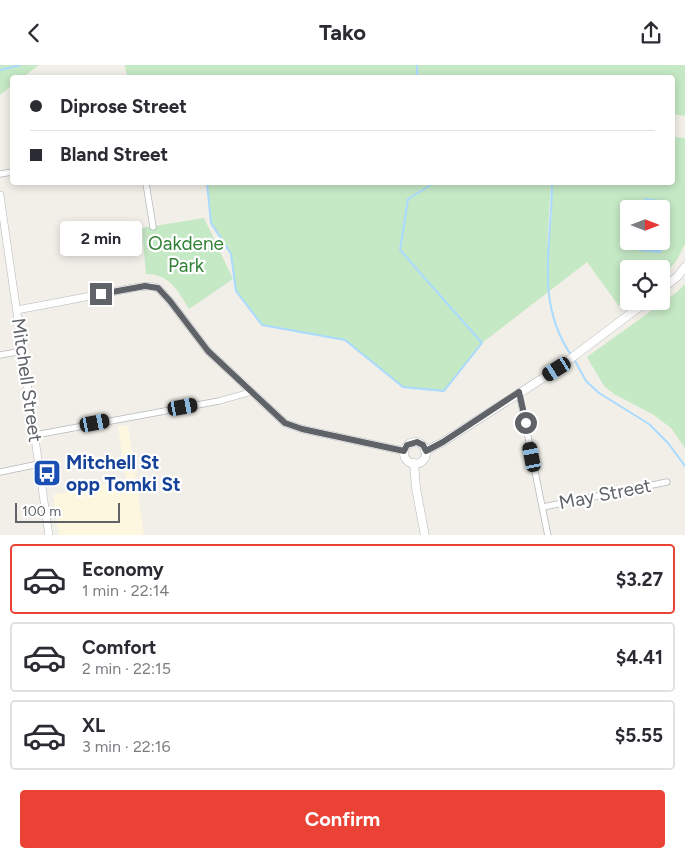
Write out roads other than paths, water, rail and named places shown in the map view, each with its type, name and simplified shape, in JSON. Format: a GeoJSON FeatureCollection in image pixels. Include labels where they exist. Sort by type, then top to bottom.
{"type":"FeatureCollection","features":[{"type":"Feature","properties":{"kind":"main road"},"geometry":{"type":"LineString","coordinates":[[670,283],[678,277],[685,267]]}},
{"type":"Feature","properties":{"kind":"main road"},"geometry":{"type":"LineString","coordinates":[[426,451],[423,445],[417,442],[407,445],[404,451],[408,460],[414,463],[422,460],[426,451],[557,369],[635,310]]}},
{"type":"Feature","properties":{"kind":"main road"},"geometry":{"type":"LineString","coordinates":[[414,463],[416,488],[426,535]]}},
{"type":"Feature","properties":{"kind":"street"},"geometry":{"type":"LineString","coordinates":[[146,185],[153,227]]}},
{"type":"Feature","properties":{"kind":"street","name":"Mitchell Street"},"geometry":{"type":"LineString","coordinates":[[0,195],[3,242],[17,310],[49,535]]}},
{"type":"Feature","properties":{"kind":"street"},"geometry":{"type":"LineString","coordinates":[[17,310],[138,287],[158,288],[208,351],[279,418],[292,426],[404,451]]}},
{"type":"Feature","properties":{"kind":"street"},"geometry":{"type":"LineString","coordinates":[[0,355],[23,351]]}},
{"type":"Feature","properties":{"kind":"street"},"geometry":{"type":"LineString","coordinates":[[35,435],[219,401],[251,392]]}},
{"type":"Feature","properties":{"kind":"street"},"geometry":{"type":"LineString","coordinates":[[519,392],[548,535]]}},
{"type":"Feature","properties":{"kind":"street"},"geometry":{"type":"LineString","coordinates":[[0,472],[39,464]]}},
{"type":"Feature","properties":{"kind":"street","name":"May Street"},"geometry":{"type":"LineString","coordinates":[[542,507],[668,482]]}},
{"type":"Feature","properties":{"kind":"water"},"geometry":{"type":"Polygon","coordinates":[[[638,250],[661,250],[661,253],[638,250]]]}},
{"type":"Feature","properties":{"kind":"waterway"},"geometry":{"type":"LineString","coordinates":[[0,70],[21,65]]}},
{"type":"Feature","properties":{"kind":"waterway"},"geometry":{"type":"LineString","coordinates":[[417,65],[417,75]]}},
{"type":"Feature","properties":{"kind":"waterway"},"geometry":{"type":"LineString","coordinates":[[207,185],[211,223],[231,254],[236,291],[262,325],[345,340],[403,387],[444,391],[482,343],[400,250],[408,199],[431,185]]}},
{"type":"Feature","properties":{"kind":"waterway"},"geometry":{"type":"LineString","coordinates":[[552,185],[548,249],[549,292],[552,314],[560,335],[571,355]]}},
{"type":"Feature","properties":{"kind":"waterway"},"geometry":{"type":"LineString","coordinates":[[574,359],[586,381],[599,393],[649,424],[668,443],[685,466]]}},
{"type":"Feature","properties":{"kind":"place","name":"Mitchell St opp Tomki St"},"geometry":{"type":"Point","coordinates":[47,473]}},
{"type":"Feature","properties":{"kind":"park label","name":"Oakdene Park"},"geometry":{"type":"Point","coordinates":[186,254]}}]}
